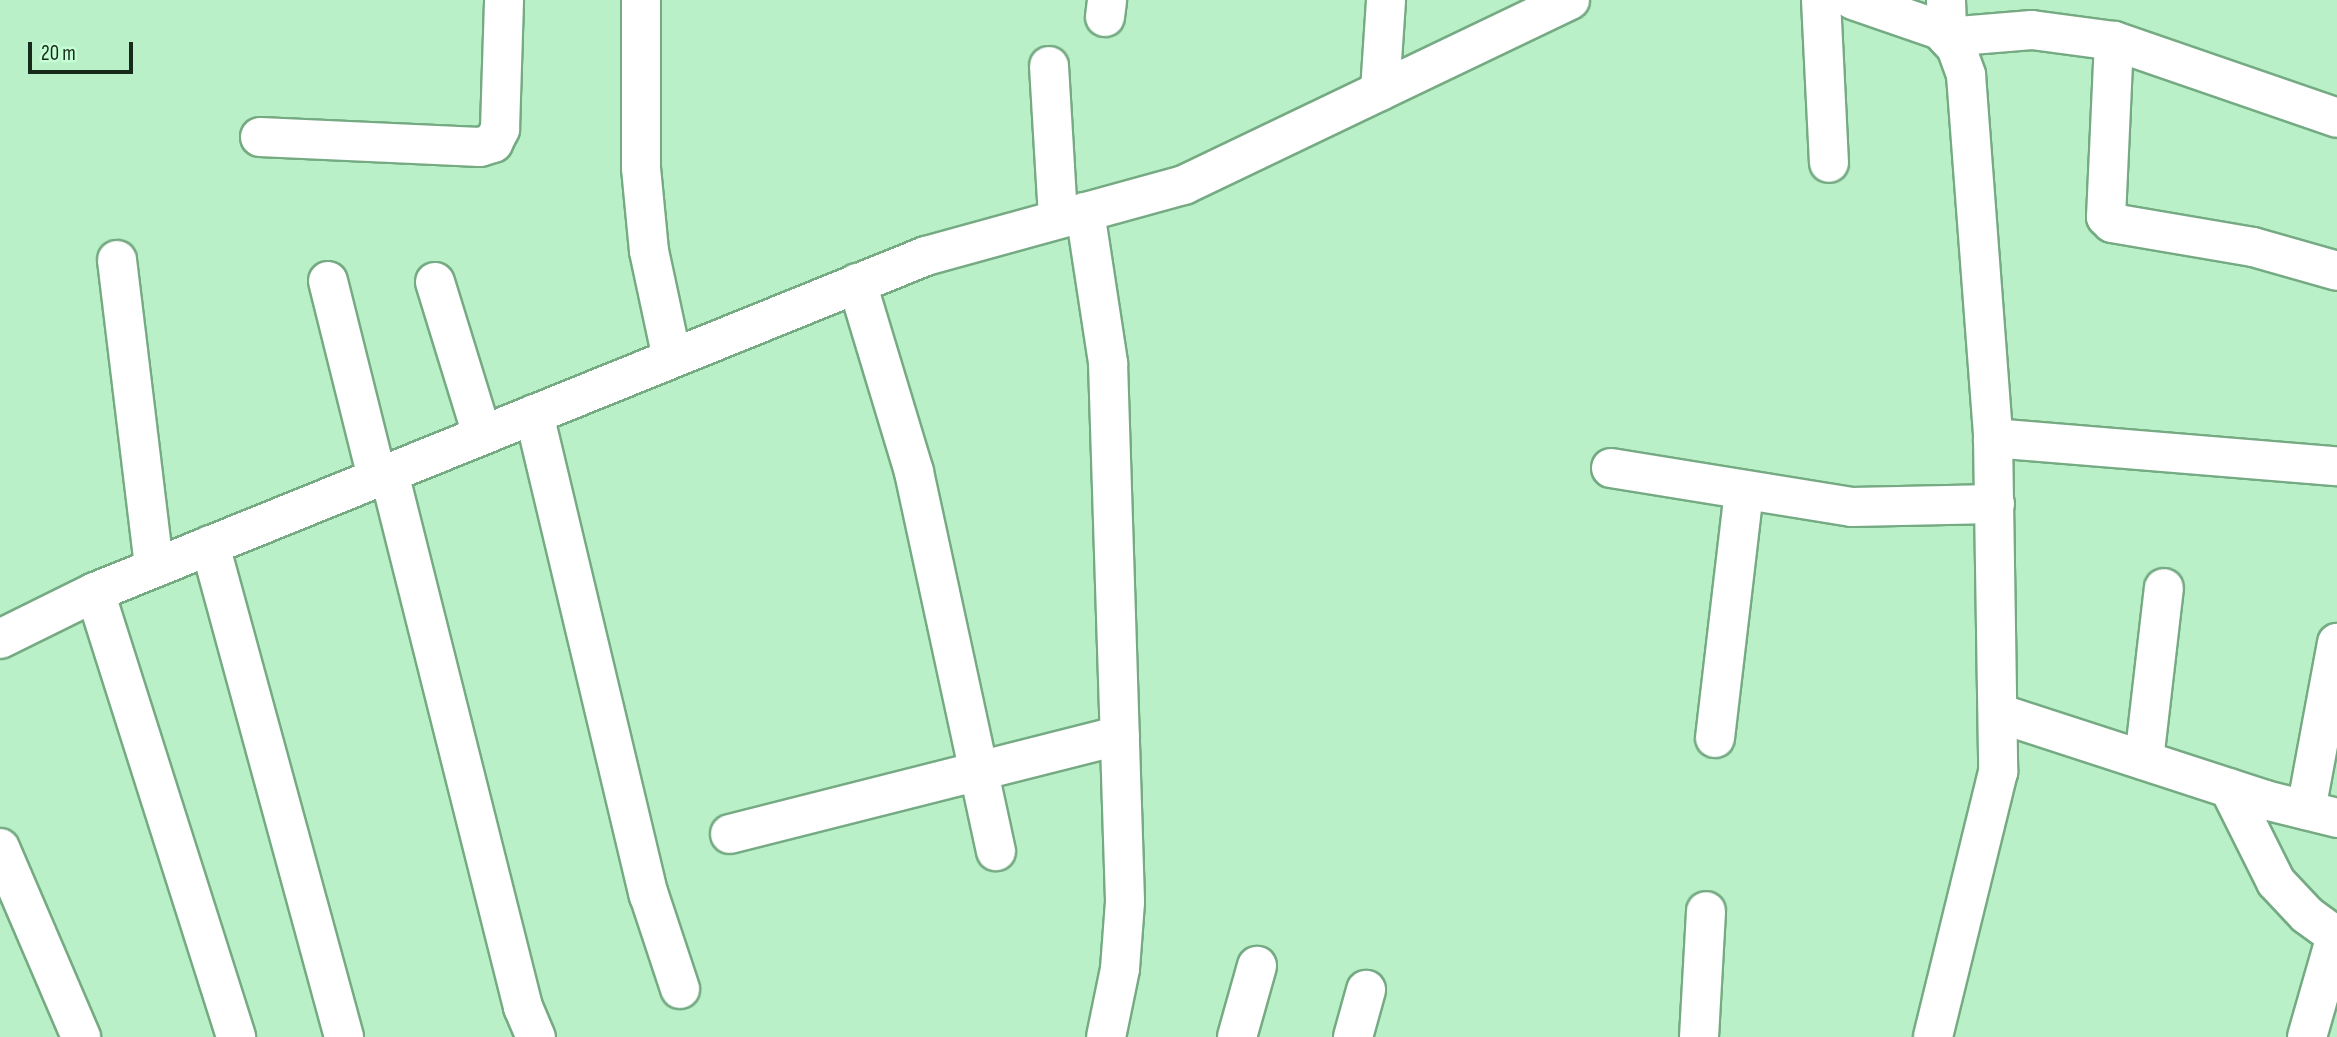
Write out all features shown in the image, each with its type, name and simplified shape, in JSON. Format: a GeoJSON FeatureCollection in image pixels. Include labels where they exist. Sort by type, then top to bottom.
{"type":"FeatureCollection","features":[{"type":"Feature","properties":{"kind":"street"},"geometry":{"type":"LineString","coordinates":[[260,137],[480,147],[493,143],[500,129],[504,0]]}},
{"type":"Feature","properties":{"kind":"street"},"geometry":{"type":"LineString","coordinates":[[642,0],[643,190],[649,251],[672,358]]}},
{"type":"Feature","properties":{"kind":"street"},"geometry":{"type":"LineString","coordinates":[[1380,91],[1386,0]]}},
{"type":"Feature","properties":{"kind":"street"},"geometry":{"type":"LineString","coordinates":[[0,639],[95,592],[926,256],[1184,185],[1570,0]]}},
{"type":"Feature","properties":{"kind":"street"},"geometry":{"type":"LineString","coordinates":[[1821,0],[1829,163]]}},
{"type":"Feature","properties":{"kind":"street"},"geometry":{"type":"LineString","coordinates":[[1853,0],[1940,30],[1946,19]]}},
{"type":"Feature","properties":{"kind":"street"},"geometry":{"type":"LineString","coordinates":[[1946,19],[2114,41],[2337,118]]}},
{"type":"Feature","properties":{"kind":"street"},"geometry":{"type":"LineString","coordinates":[[1933,1037],[1998,772],[1993,438],[1966,75],[1946,19]]}},
{"type":"Feature","properties":{"kind":"street"},"geometry":{"type":"LineString","coordinates":[[2114,41],[2106,217],[2112,223],[2253,247],[2337,271]]}},
{"type":"Feature","properties":{"kind":"street"},"geometry":{"type":"LineString","coordinates":[[1049,66],[1072,216],[1108,363],[1124,927],[1106,1037]]}},
{"type":"Feature","properties":{"kind":"street"},"geometry":{"type":"LineString","coordinates":[[117,260],[155,568]]}},
{"type":"Feature","properties":{"kind":"street"},"geometry":{"type":"LineString","coordinates":[[328,281],[383,475],[523,1007],[536,1037]]}},
{"type":"Feature","properties":{"kind":"street"},"geometry":{"type":"LineString","coordinates":[[435,282],[482,435]]}},
{"type":"Feature","properties":{"kind":"street"},"geometry":{"type":"LineString","coordinates":[[857,284],[914,472],[996,851]]}},
{"type":"Feature","properties":{"kind":"street"},"geometry":{"type":"LineString","coordinates":[[534,414],[649,895],[680,989]]}},
{"type":"Feature","properties":{"kind":"street"},"geometry":{"type":"LineString","coordinates":[[1993,438],[2337,466]]}},
{"type":"Feature","properties":{"kind":"street"},"geometry":{"type":"LineString","coordinates":[[1611,468],[1852,507],[1994,505]]}},
{"type":"Feature","properties":{"kind":"street"},"geometry":{"type":"LineString","coordinates":[[1715,738],[1744,491]]}},
{"type":"Feature","properties":{"kind":"street"},"geometry":{"type":"LineString","coordinates":[[210,545],[344,1037]]}},
{"type":"Feature","properties":{"kind":"street"},"geometry":{"type":"LineString","coordinates":[[2144,760],[2164,588]]}},
{"type":"Feature","properties":{"kind":"street"},"geometry":{"type":"LineString","coordinates":[[95,592],[236,1037]]}},
{"type":"Feature","properties":{"kind":"street"},"geometry":{"type":"LineString","coordinates":[[1998,713],[2229,788],[2321,814],[2337,643]]}},
{"type":"Feature","properties":{"kind":"street"},"geometry":{"type":"LineString","coordinates":[[730,835],[1120,735]]}},
{"type":"Feature","properties":{"kind":"street"},"geometry":{"type":"LineString","coordinates":[[2229,788],[2276,883],[2307,915],[2336,937],[2307,1037]]}},
{"type":"Feature","properties":{"kind":"street"},"geometry":{"type":"LineString","coordinates":[[0,848],[81,1037]]}},
{"type":"Feature","properties":{"kind":"street"},"geometry":{"type":"LineString","coordinates":[[1699,1037],[1706,911]]}},
{"type":"Feature","properties":{"kind":"street"},"geometry":{"type":"LineString","coordinates":[[1237,1037],[1257,966]]}},
{"type":"Feature","properties":{"kind":"street"},"geometry":{"type":"LineString","coordinates":[[1353,1037],[1366,990]]}}]}
